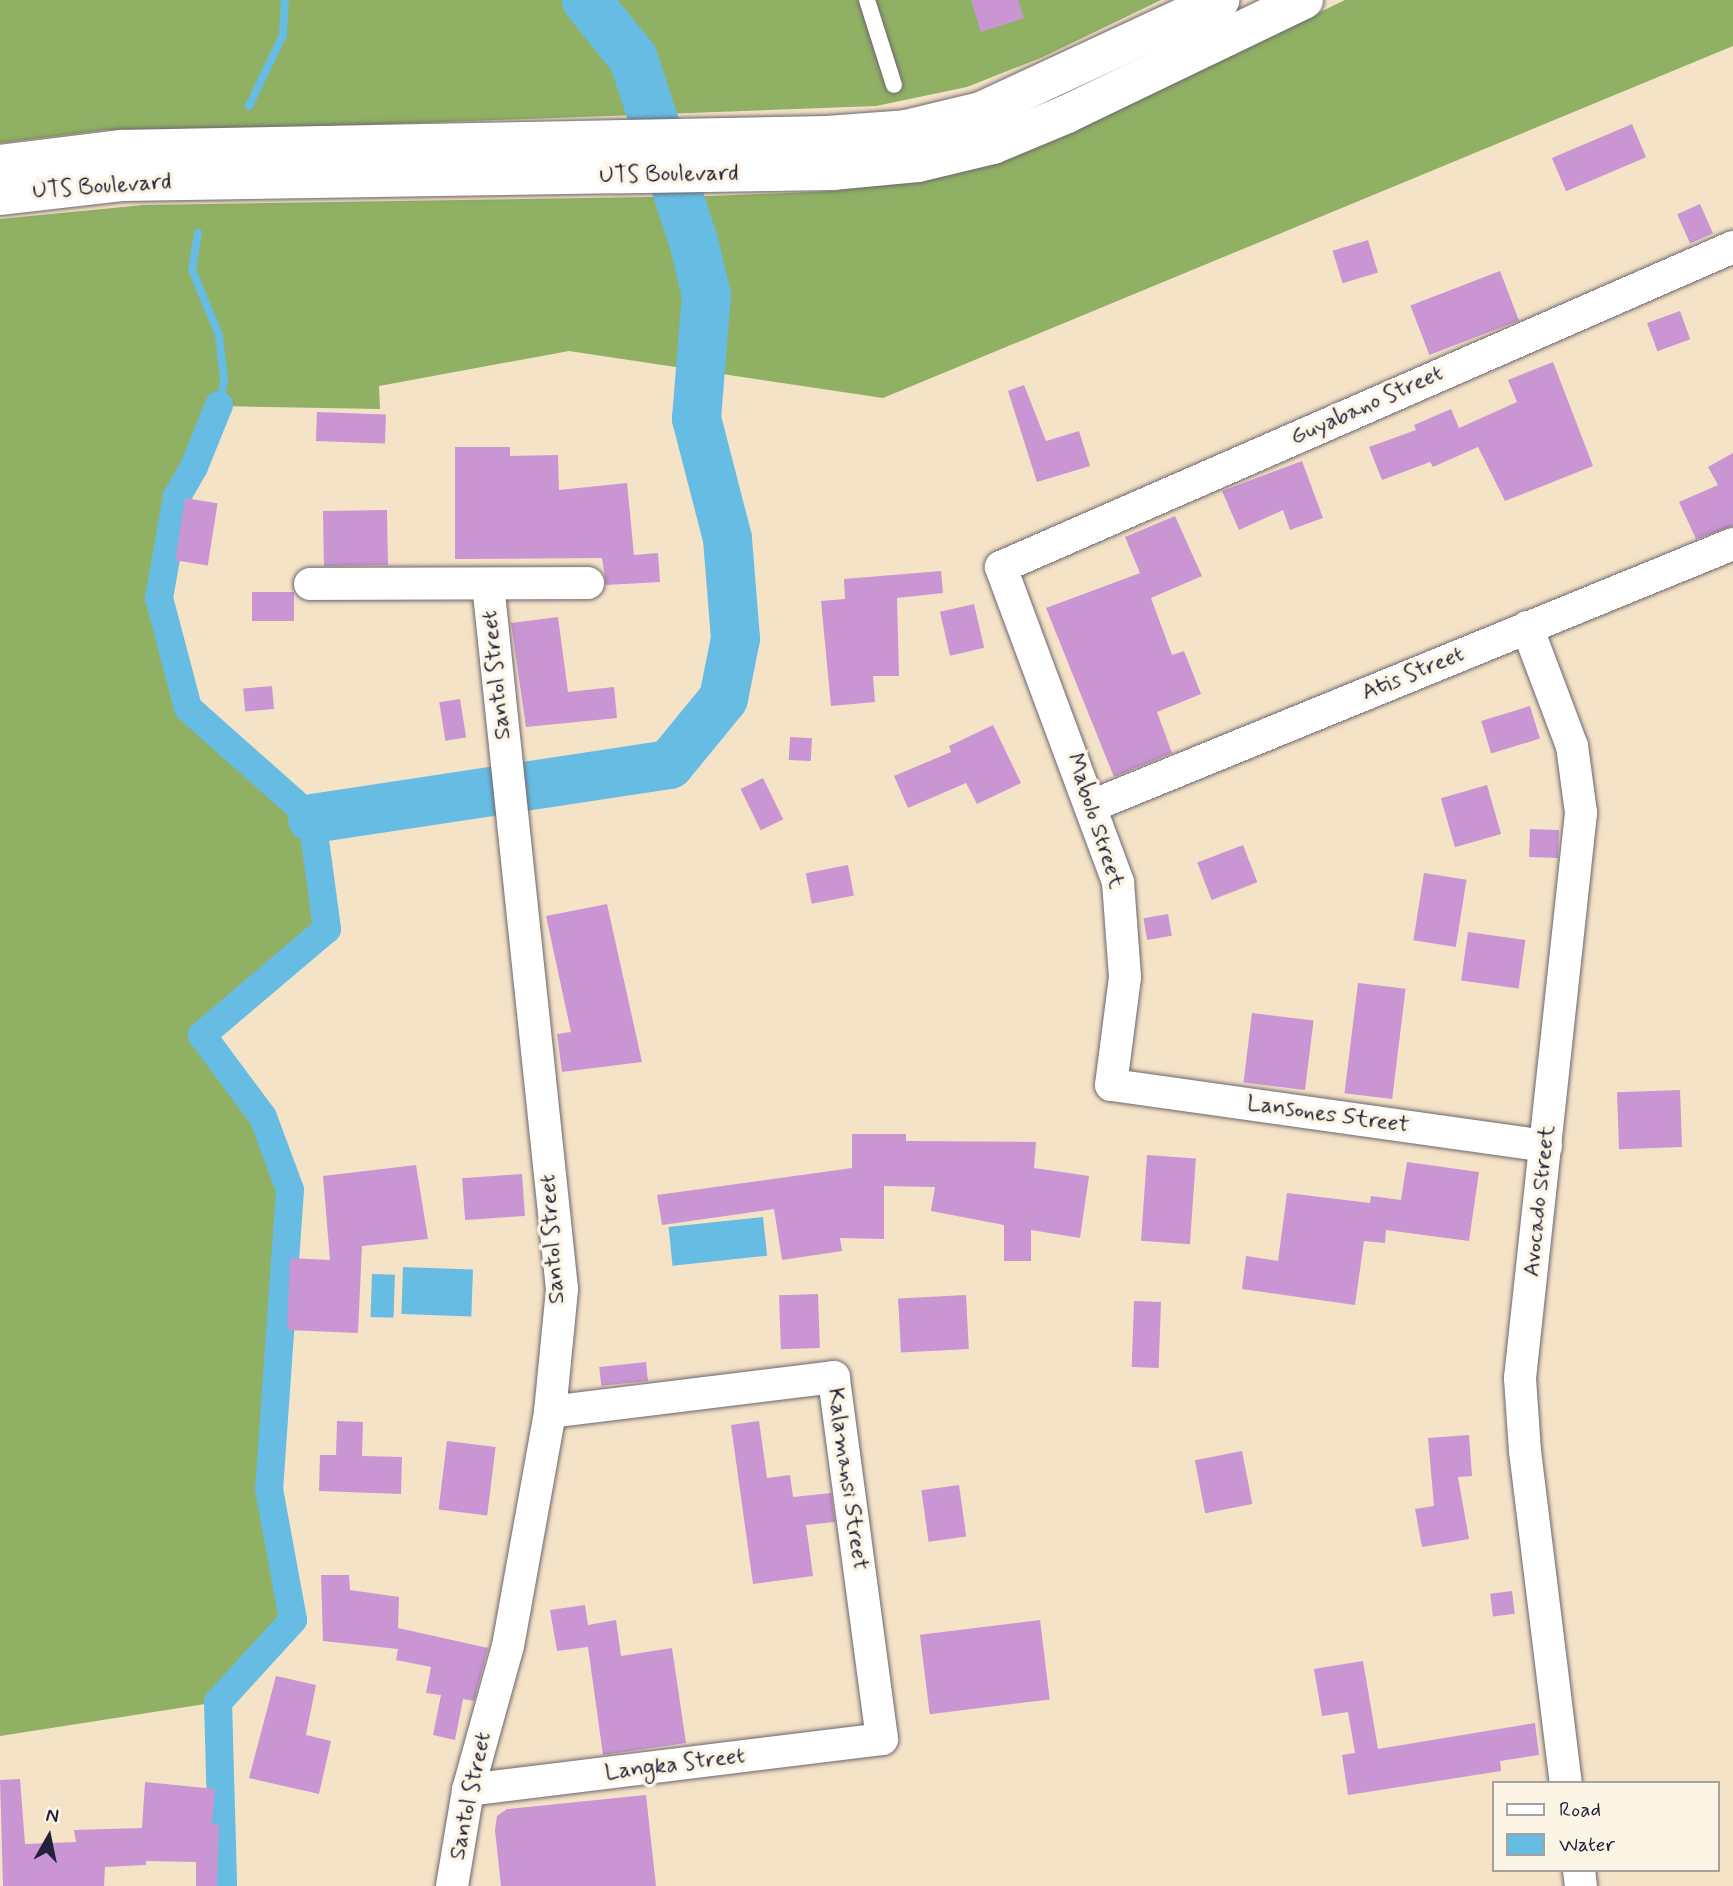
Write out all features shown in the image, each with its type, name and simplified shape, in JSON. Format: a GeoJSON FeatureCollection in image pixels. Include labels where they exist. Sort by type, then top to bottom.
{"type":"FeatureCollection","features":[{"type":"Feature","properties":{"kind":"main road","name":"UTS Boulevard"},"geometry":{"type":"LineString","coordinates":[[0,197],[122,182],[589,158],[711,155],[906,129],[981,111],[1220,0]]}},
{"type":"Feature","properties":{"kind":"main road","name":"UTS Boulevard"},"geometry":{"type":"LineString","coordinates":[[711,155],[832,171],[918,163],[993,145],[1304,0]]}},
{"type":"Feature","properties":{"kind":"main road","name":"UTS Boulevard"},"geometry":{"type":"LineString","coordinates":[[0,164],[121,149],[589,158]]}},
{"type":"Feature","properties":{"kind":"street","name":"Guyabano Street"},"geometry":{"type":"LineString","coordinates":[[1001,567],[1733,247]]}},
{"type":"Feature","properties":{"kind":"street","name":"Atis Street"},"geometry":{"type":"LineString","coordinates":[[1094,805],[1733,544]]}},
{"type":"Feature","properties":{"kind":"street","name":"Mabolo Street"},"geometry":{"type":"LineString","coordinates":[[1001,567],[1094,805],[1118,882],[1125,977],[1111,1085]]}},
{"type":"Feature","properties":{"kind":"street","name":"Santol Street"},"geometry":{"type":"LineString","coordinates":[[310,584],[588,583]]}},
{"type":"Feature","properties":{"kind":"street","name":"Santol Street"},"geometry":{"type":"LineString","coordinates":[[452,1886],[468,1790],[508,1646],[550,1412],[562,1289],[488,584]]}},
{"type":"Feature","properties":{"kind":"street","name":"Avocado Street"},"geometry":{"type":"LineString","coordinates":[[1527,627],[1572,746],[1581,813],[1520,1378],[1525,1451],[1566,1781]]}},
{"type":"Feature","properties":{"kind":"street","name":"Lansones Street"},"geometry":{"type":"LineString","coordinates":[[1111,1085],[1546,1146]]}},
{"type":"Feature","properties":{"kind":"street","name":"Kalamansi Street"},"geometry":{"type":"LineString","coordinates":[[550,1412],[834,1377],[882,1739]]}},
{"type":"Feature","properties":{"kind":"street","name":"Langka Street"},"geometry":{"type":"LineString","coordinates":[[468,1790],[882,1739]]}},
{"type":"Feature","properties":{"kind":"lane"},"geometry":{"type":"LineString","coordinates":[[867,0],[894,85]]}},
{"type":"Feature","properties":{"kind":"green space"},"geometry":{"type":"Polygon","coordinates":[[[0,0],[1161,0],[1043,57],[967,87],[876,106],[310,127],[105,130],[0,143],[0,0]]]}},
{"type":"Feature","properties":{"kind":"green space"},"geometry":{"type":"Polygon","coordinates":[[[1345,0],[1733,0],[1733,46],[883,398],[569,351],[379,386],[380,409],[219,406],[194,467],[177,496],[159,598],[188,708],[312,818],[327,929],[202,1035],[263,1117],[290,1190],[269,1489],[293,1620],[218,1702],[0,1736],[0,219],[143,205],[712,196],[833,191],[923,179],[1074,130],[1345,0]]]}},
{"type":"Feature","properties":{"kind":"water"},"geometry":{"type":"Polygon","coordinates":[[[763,1217],[767,1256],[673,1266],[669,1227],[763,1217]]]}},
{"type":"Feature","properties":{"kind":"water"},"geometry":{"type":"Polygon","coordinates":[[[403,1267],[473,1269],[471,1316],[401,1314],[403,1267]]]}},
{"type":"Feature","properties":{"kind":"water"},"geometry":{"type":"Polygon","coordinates":[[[372,1274],[395,1275],[393,1318],[370,1317],[372,1274]]]}},
{"type":"Feature","properties":{"kind":"building"},"geometry":{"type":"Polygon","coordinates":[[[971,0],[1018,0],[1024,18],[981,32],[971,0]]]}},
{"type":"Feature","properties":{"kind":"building"},"geometry":{"type":"Polygon","coordinates":[[[1632,124],[1646,157],[1566,191],[1552,158],[1632,124]]]}},
{"type":"Feature","properties":{"kind":"building"},"geometry":{"type":"Polygon","coordinates":[[[1700,204],[1713,233],[1690,243],[1677,214],[1700,204]]]}},
{"type":"Feature","properties":{"kind":"building"},"geometry":{"type":"Polygon","coordinates":[[[1368,240],[1378,273],[1343,283],[1333,251],[1368,240]]]}},
{"type":"Feature","properties":{"kind":"building"},"geometry":{"type":"Polygon","coordinates":[[[1500,271],[1519,320],[1429,355],[1410,305],[1500,271]]]}},
{"type":"Feature","properties":{"kind":"building"},"geometry":{"type":"Polygon","coordinates":[[[1680,311],[1690,339],[1657,351],[1647,323],[1680,311]]]}},
{"type":"Feature","properties":{"kind":"building"},"geometry":{"type":"Polygon","coordinates":[[[1553,362],[1593,466],[1505,501],[1478,447],[1433,467],[1430,462],[1382,480],[1369,447],[1416,430],[1414,425],[1451,409],[1459,428],[1517,402],[1508,380],[1553,362]]]}},
{"type":"Feature","properties":{"kind":"building"},"geometry":{"type":"Polygon","coordinates":[[[1024,385],[1046,441],[1079,431],[1090,466],[1037,482],[1008,391],[1024,385]]]}},
{"type":"Feature","properties":{"kind":"building"},"geometry":{"type":"Polygon","coordinates":[[[317,412],[386,414],[385,443],[316,441],[317,412]]]}},
{"type":"Feature","properties":{"kind":"building"},"geometry":{"type":"Polygon","coordinates":[[[455,447],[510,447],[510,456],[558,455],[559,490],[627,483],[634,555],[658,553],[660,582],[606,585],[602,558],[455,559],[455,447]]]}},
{"type":"Feature","properties":{"kind":"building"},"geometry":{"type":"Polygon","coordinates":[[[1733,453],[1733,526],[1696,539],[1679,502],[1718,485],[1708,467],[1733,453]]]}},
{"type":"Feature","properties":{"kind":"building"},"geometry":{"type":"Polygon","coordinates":[[[1302,461],[1323,518],[1290,530],[1283,510],[1239,530],[1222,491],[1302,461]]]}},
{"type":"Feature","properties":{"kind":"building"},"geometry":{"type":"Polygon","coordinates":[[[185,498],[218,503],[208,565],[175,560],[185,498]]]}},
{"type":"Feature","properties":{"kind":"building"},"geometry":{"type":"Polygon","coordinates":[[[387,510],[388,565],[324,566],[323,511],[387,510]]]}},
{"type":"Feature","properties":{"kind":"building"},"geometry":{"type":"Polygon","coordinates":[[[1175,516],[1202,576],[1151,598],[1172,655],[1184,651],[1201,694],[1157,712],[1172,753],[1114,777],[1046,608],[1140,573],[1125,537],[1175,516]]]}},
{"type":"Feature","properties":{"kind":"building"},"geometry":{"type":"Polygon","coordinates":[[[941,571],[943,593],[897,598],[899,676],[873,676],[875,702],[831,706],[821,601],[845,599],[844,579],[941,571]]]}},
{"type":"Feature","properties":{"kind":"building"},"geometry":{"type":"Polygon","coordinates":[[[252,592],[294,592],[294,621],[252,621],[252,592]]]}},
{"type":"Feature","properties":{"kind":"building"},"geometry":{"type":"Polygon","coordinates":[[[974,604],[984,648],[950,656],[940,612],[974,604]]]}},
{"type":"Feature","properties":{"kind":"building"},"geometry":{"type":"Polygon","coordinates":[[[558,617],[568,692],[614,687],[617,718],[526,727],[511,623],[558,617]]]}},
{"type":"Feature","properties":{"kind":"building"},"geometry":{"type":"Polygon","coordinates":[[[272,686],[274,709],[245,711],[243,689],[272,686]]]}},
{"type":"Feature","properties":{"kind":"building"},"geometry":{"type":"Polygon","coordinates":[[[460,699],[466,738],[445,741],[439,702],[460,699]]]}},
{"type":"Feature","properties":{"kind":"building"},"geometry":{"type":"Polygon","coordinates":[[[1530,706],[1540,739],[1491,753],[1481,721],[1530,706]]]}},
{"type":"Feature","properties":{"kind":"building"},"geometry":{"type":"Polygon","coordinates":[[[993,725],[1021,783],[977,804],[966,783],[908,808],[894,776],[951,752],[949,746],[993,725]]]}},
{"type":"Feature","properties":{"kind":"building"},"geometry":{"type":"Polygon","coordinates":[[[790,737],[812,738],[811,761],[789,760],[790,737]]]}},
{"type":"Feature","properties":{"kind":"building"},"geometry":{"type":"Polygon","coordinates":[[[763,778],[783,819],[761,830],[741,789],[763,778]]]}},
{"type":"Feature","properties":{"kind":"building"},"geometry":{"type":"Polygon","coordinates":[[[1487,785],[1501,834],[1455,847],[1441,798],[1487,785]]]}},
{"type":"Feature","properties":{"kind":"building"},"geometry":{"type":"Polygon","coordinates":[[[1530,829],[1559,830],[1558,858],[1529,857],[1530,829]]]}},
{"type":"Feature","properties":{"kind":"building"},"geometry":{"type":"Polygon","coordinates":[[[1243,845],[1257,882],[1212,900],[1197,863],[1243,845]]]}},
{"type":"Feature","properties":{"kind":"building"},"geometry":{"type":"Polygon","coordinates":[[[848,865],[854,895],[812,904],[806,873],[848,865]]]}},
{"type":"Feature","properties":{"kind":"building"},"geometry":{"type":"Polygon","coordinates":[[[1424,873],[1466,880],[1456,947],[1413,940],[1424,873]]]}},
{"type":"Feature","properties":{"kind":"building"},"geometry":{"type":"Polygon","coordinates":[[[607,904],[642,1062],[562,1072],[557,1034],[571,1032],[546,916],[607,904]]]}},
{"type":"Feature","properties":{"kind":"building"},"geometry":{"type":"Polygon","coordinates":[[[1168,914],[1172,936],[1147,940],[1143,918],[1168,914]]]}},
{"type":"Feature","properties":{"kind":"building"},"geometry":{"type":"Polygon","coordinates":[[[1468,932],[1525,940],[1519,989],[1461,981],[1468,932]]]}},
{"type":"Feature","properties":{"kind":"building"},"geometry":{"type":"Polygon","coordinates":[[[1358,983],[1406,989],[1392,1099],[1344,1093],[1358,983]]]}},
{"type":"Feature","properties":{"kind":"building"},"geometry":{"type":"Polygon","coordinates":[[[1252,1013],[1314,1021],[1305,1090],[1243,1082],[1252,1013]]]}},
{"type":"Feature","properties":{"kind":"building"},"geometry":{"type":"Polygon","coordinates":[[[1680,1090],[1682,1147],[1619,1149],[1617,1092],[1680,1090]]]}},
{"type":"Feature","properties":{"kind":"building"},"geometry":{"type":"Polygon","coordinates":[[[852,1134],[906,1134],[906,1141],[1036,1142],[1034,1168],[1089,1176],[1080,1238],[1031,1230],[1031,1261],[1004,1261],[1004,1225],[931,1211],[935,1187],[884,1186],[884,1239],[840,1238],[842,1251],[782,1260],[774,1209],[662,1225],[657,1195],[852,1168],[852,1134]]]}},
{"type":"Feature","properties":{"kind":"building"},"geometry":{"type":"Polygon","coordinates":[[[1147,1155],[1196,1158],[1190,1244],[1141,1241],[1147,1155]]]}},
{"type":"Feature","properties":{"kind":"building"},"geometry":{"type":"Polygon","coordinates":[[[1407,1162],[1479,1172],[1469,1241],[1386,1230],[1385,1243],[1364,1241],[1355,1305],[1242,1289],[1246,1256],[1278,1261],[1287,1193],[1370,1203],[1371,1196],[1401,1200],[1407,1162]]]}},
{"type":"Feature","properties":{"kind":"building"},"geometry":{"type":"Polygon","coordinates":[[[416,1165],[428,1239],[362,1246],[358,1333],[287,1330],[290,1258],[330,1260],[323,1176],[416,1165]]]}},
{"type":"Feature","properties":{"kind":"building"},"geometry":{"type":"Polygon","coordinates":[[[522,1174],[525,1216],[465,1220],[462,1178],[522,1174]]]}},
{"type":"Feature","properties":{"kind":"building"},"geometry":{"type":"Polygon","coordinates":[[[818,1294],[820,1348],[781,1349],[779,1295],[818,1294]]]}},
{"type":"Feature","properties":{"kind":"building"},"geometry":{"type":"Polygon","coordinates":[[[966,1295],[969,1349],[901,1352],[898,1299],[966,1295]]]}},
{"type":"Feature","properties":{"kind":"building"},"geometry":{"type":"Polygon","coordinates":[[[1134,1301],[1161,1302],[1159,1368],[1132,1367],[1134,1301]]]}},
{"type":"Feature","properties":{"kind":"building"},"geometry":{"type":"Polygon","coordinates":[[[646,1362],[648,1381],[601,1386],[599,1367],[646,1362]]]}},
{"type":"Feature","properties":{"kind":"building"},"geometry":{"type":"Polygon","coordinates":[[[337,1421],[363,1422],[362,1456],[402,1457],[401,1494],[319,1491],[320,1455],[336,1455],[337,1421]]]}},
{"type":"Feature","properties":{"kind":"building"},"geometry":{"type":"Polygon","coordinates":[[[759,1421],[767,1478],[790,1475],[793,1497],[831,1493],[835,1522],[806,1525],[813,1576],[753,1584],[731,1425],[759,1421]]]}},
{"type":"Feature","properties":{"kind":"building"},"geometry":{"type":"Polygon","coordinates":[[[1469,1435],[1472,1476],[1458,1477],[1469,1539],[1422,1547],[1415,1509],[1434,1506],[1428,1438],[1469,1435]]]}},
{"type":"Feature","properties":{"kind":"building"},"geometry":{"type":"Polygon","coordinates":[[[447,1441],[496,1447],[487,1515],[439,1509],[447,1441]]]}},
{"type":"Feature","properties":{"kind":"building"},"geometry":{"type":"Polygon","coordinates":[[[1242,1451],[1252,1504],[1205,1513],[1195,1460],[1242,1451]]]}},
{"type":"Feature","properties":{"kind":"building"},"geometry":{"type":"Polygon","coordinates":[[[959,1485],[966,1536],[929,1542],[921,1490],[959,1485]]]}},
{"type":"Feature","properties":{"kind":"building"},"geometry":{"type":"Polygon","coordinates":[[[321,1575],[349,1575],[350,1590],[399,1597],[398,1628],[488,1648],[474,1701],[463,1699],[455,1740],[433,1735],[441,1695],[426,1693],[431,1667],[396,1660],[398,1649],[323,1641],[321,1575]]]}},
{"type":"Feature","properties":{"kind":"building"},"geometry":{"type":"Polygon","coordinates":[[[1512,1591],[1515,1614],[1493,1617],[1490,1594],[1512,1591]]]}},
{"type":"Feature","properties":{"kind":"building"},"geometry":{"type":"Polygon","coordinates":[[[585,1605],[588,1625],[616,1620],[621,1656],[672,1648],[686,1743],[603,1755],[588,1647],[557,1651],[550,1610],[585,1605]]]}},
{"type":"Feature","properties":{"kind":"building"},"geometry":{"type":"Polygon","coordinates":[[[1040,1620],[1050,1699],[930,1714],[920,1635],[1040,1620]]]}},
{"type":"Feature","properties":{"kind":"building"},"geometry":{"type":"Polygon","coordinates":[[[1363,1661],[1378,1749],[1535,1723],[1539,1755],[1500,1761],[1501,1771],[1348,1795],[1342,1755],[1355,1753],[1348,1712],[1322,1716],[1314,1669],[1363,1661]]]}},
{"type":"Feature","properties":{"kind":"building"},"geometry":{"type":"Polygon","coordinates":[[[276,1676],[316,1685],[306,1735],[331,1741],[319,1794],[249,1778],[276,1676]]]}},
{"type":"Feature","properties":{"kind":"building"},"geometry":{"type":"Polygon","coordinates":[[[20,1779],[25,1844],[76,1842],[74,1830],[142,1828],[145,1782],[215,1789],[212,1824],[219,1824],[217,1886],[196,1886],[196,1862],[146,1861],[146,1865],[105,1867],[104,1886],[3,1886],[0,1780],[20,1779]]]}},
{"type":"Feature","properties":{"kind":"building"},"geometry":{"type":"Polygon","coordinates":[[[646,1795],[656,1886],[501,1886],[495,1830],[497,1816],[507,1809],[646,1795]]]}},
{"type":"Feature","properties":{"kind":"waterway"},"geometry":{"type":"LineString","coordinates":[[249,106],[283,35],[285,0]]}},
{"type":"Feature","properties":{"kind":"waterway"},"geometry":{"type":"LineString","coordinates":[[312,818],[669,764],[723,698],[735,638],[727,538],[696,418],[706,295],[693,241],[633,58],[586,0]]}},
{"type":"Feature","properties":{"kind":"waterway"},"geometry":{"type":"LineString","coordinates":[[198,233],[192,270],[219,335],[224,380],[219,405]]}},
{"type":"Feature","properties":{"kind":"waterway"},"geometry":{"type":"LineString","coordinates":[[219,405],[194,467],[177,496],[159,598],[188,708],[312,818],[327,929],[202,1035],[263,1117],[290,1190],[269,1489],[293,1620],[218,1702],[223,1886]]}}]}
